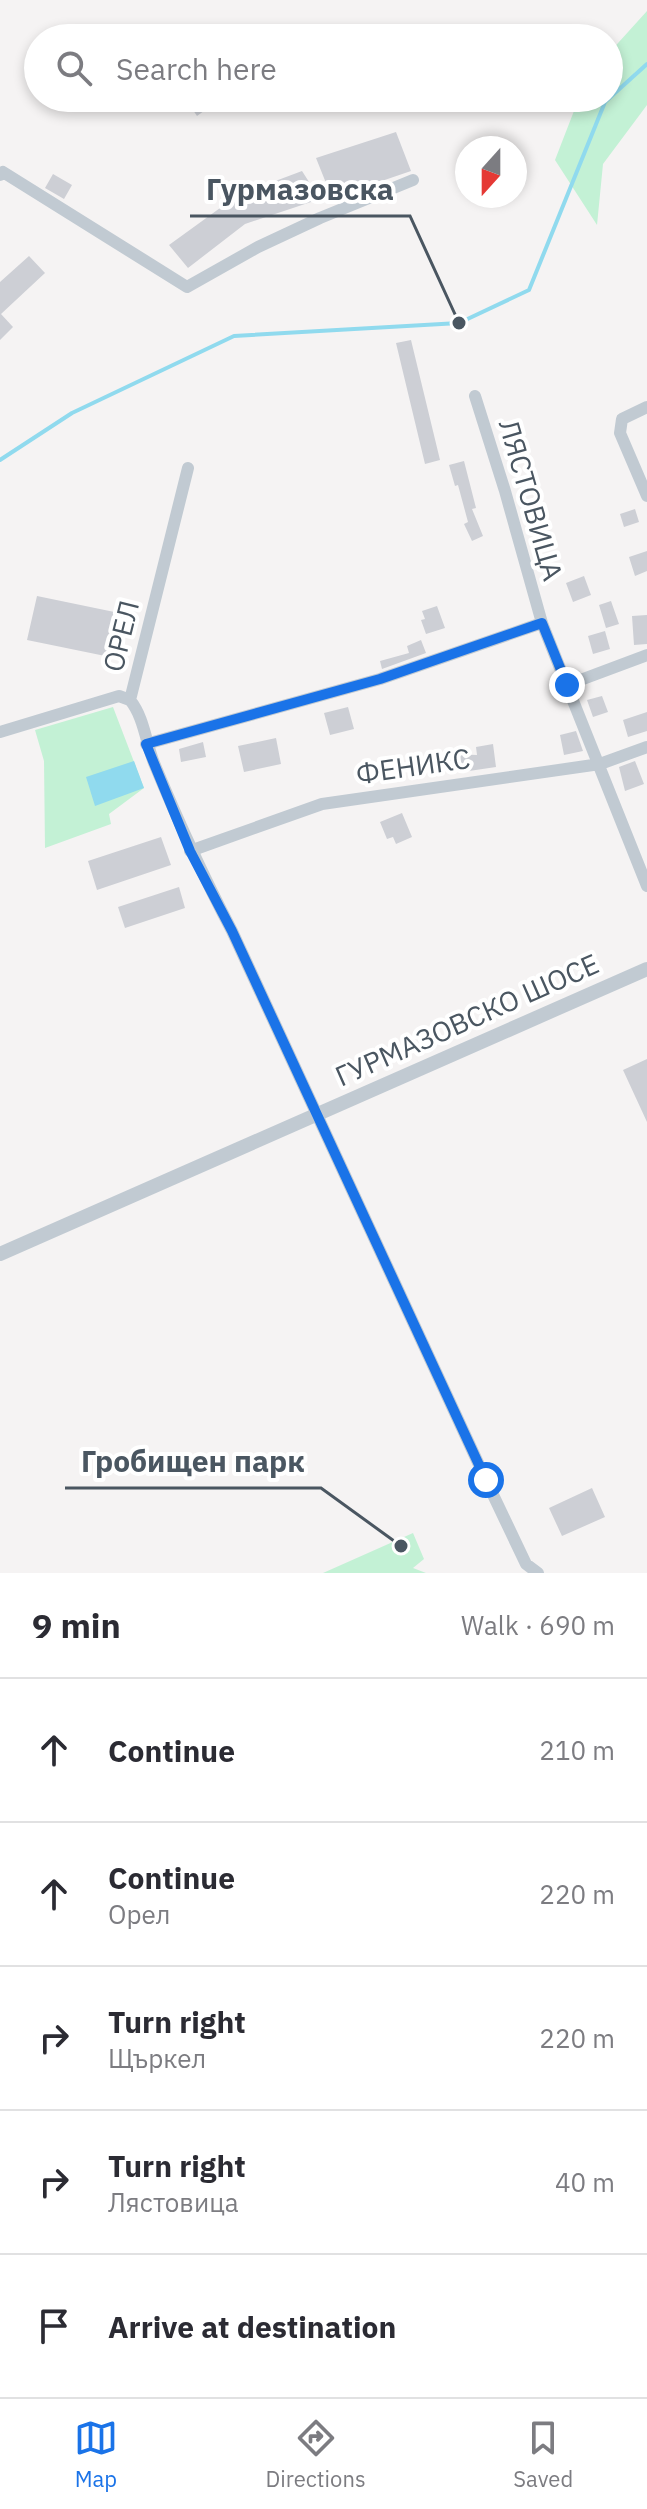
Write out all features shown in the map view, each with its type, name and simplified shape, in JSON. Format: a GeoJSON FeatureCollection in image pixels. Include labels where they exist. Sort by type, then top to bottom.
{"type":"FeatureCollection","features":[{"type":"Feature","properties":{"kind":"street"},"geometry":{"type":"LineString","coordinates":[[0,175],[3,172],[187,287],[258,247],[413,180]]}},
{"type":"Feature","properties":{"kind":"street","name":"ЛЯСТОВИЦА"},"geometry":{"type":"LineString","coordinates":[[475,396],[542,623],[647,886]]}},
{"type":"Feature","properties":{"kind":"street"},"geometry":{"type":"LineString","coordinates":[[647,407],[622,419],[620,433],[647,496]]}},
{"type":"Feature","properties":{"kind":"street","name":"ОРЕЛ"},"geometry":{"type":"LineString","coordinates":[[188,468],[130,700],[137,709],[146,744],[190,851],[232,931],[526,1564],[538,1573]]}},
{"type":"Feature","properties":{"kind":"street"},"geometry":{"type":"LineString","coordinates":[[146,744],[380,679],[542,623]]}},
{"type":"Feature","properties":{"kind":"street"},"geometry":{"type":"LineString","coordinates":[[567,685],[647,655]]}},
{"type":"Feature","properties":{"kind":"street"},"geometry":{"type":"LineString","coordinates":[[0,732],[119,696],[130,700]]}},
{"type":"Feature","properties":{"kind":"street","name":"ФЕНИКС"},"geometry":{"type":"LineString","coordinates":[[190,851],[322,804],[600,764],[647,747]]}},
{"type":"Feature","properties":{"kind":"street","name":"ГУРМАЗОВСКО ШОСЕ"},"geometry":{"type":"LineString","coordinates":[[0,1254],[647,969]]}},
{"type":"Feature","properties":{"kind":"green space"},"geometry":{"type":"Polygon","coordinates":[[[647,11],[647,105],[603,164],[597,225],[555,160],[574,112],[623,112],[623,38],[647,11]]]}},
{"type":"Feature","properties":{"kind":"green space"},"geometry":{"type":"Polygon","coordinates":[[[113,707],[144,788],[109,814],[111,824],[45,848],[44,761],[35,730],[113,707]]]}},
{"type":"Feature","properties":{"kind":"green space"},"geometry":{"type":"Polygon","coordinates":[[[413,1533],[424,1559],[413,1568],[426,1573],[323,1573],[413,1533]]]}},
{"type":"Feature","properties":{"kind":"water"},"geometry":{"type":"Polygon","coordinates":[[[134,761],[144,788],[95,806],[86,777],[134,761]]]}},
{"type":"Feature","properties":{"kind":"building"},"geometry":{"type":"Polygon","coordinates":[[[396,132],[411,171],[332,198],[316,158],[396,132]]]}},
{"type":"Feature","properties":{"kind":"building"},"geometry":{"type":"Polygon","coordinates":[[[302,171],[320,199],[245,224],[188,268],[169,245],[238,195],[302,171]]]}},
{"type":"Feature","properties":{"kind":"building"},"geometry":{"type":"Polygon","coordinates":[[[53,174],[72,185],[64,199],[45,188],[53,174]]]}},
{"type":"Feature","properties":{"kind":"building"},"geometry":{"type":"Polygon","coordinates":[[[29,256],[45,273],[1,314],[13,327],[0,340],[0,282],[29,256]]]}},
{"type":"Feature","properties":{"kind":"building"},"geometry":{"type":"Polygon","coordinates":[[[411,340],[440,460],[425,464],[396,343],[411,340]]]}},
{"type":"Feature","properties":{"kind":"building"},"geometry":{"type":"Polygon","coordinates":[[[464,461],[476,508],[472,509],[483,536],[472,541],[464,524],[468,522],[458,485],[455,486],[449,465],[464,461]]]}},
{"type":"Feature","properties":{"kind":"building"},"geometry":{"type":"Polygon","coordinates":[[[635,509],[639,522],[624,527],[620,514],[635,509]]]}},
{"type":"Feature","properties":{"kind":"building"},"geometry":{"type":"Polygon","coordinates":[[[647,551],[647,571],[635,576],[629,557],[647,551]]]}},
{"type":"Feature","properties":{"kind":"building"},"geometry":{"type":"Polygon","coordinates":[[[584,576],[591,595],[573,602],[566,583],[584,576]]]}},
{"type":"Feature","properties":{"kind":"building"},"geometry":{"type":"Polygon","coordinates":[[[37,596],[124,614],[115,658],[27,640],[37,596]]]}},
{"type":"Feature","properties":{"kind":"building"},"geometry":{"type":"Polygon","coordinates":[[[611,601],[619,624],[606,628],[599,605],[611,601]]]}},
{"type":"Feature","properties":{"kind":"building"},"geometry":{"type":"Polygon","coordinates":[[[437,606],[445,628],[426,634],[421,620],[425,619],[422,611],[437,606]]]}},
{"type":"Feature","properties":{"kind":"building"},"geometry":{"type":"Polygon","coordinates":[[[647,615],[647,644],[634,645],[632,616],[647,615]]]}},
{"type":"Feature","properties":{"kind":"building"},"geometry":{"type":"Polygon","coordinates":[[[605,631],[610,649],[593,654],[588,636],[605,631]]]}},
{"type":"Feature","properties":{"kind":"building"},"geometry":{"type":"Polygon","coordinates":[[[421,640],[426,653],[382,669],[380,661],[409,653],[407,646],[421,640]]]}},
{"type":"Feature","properties":{"kind":"building"},"geometry":{"type":"Polygon","coordinates":[[[602,696],[608,712],[593,717],[587,700],[602,696]]]}},
{"type":"Feature","properties":{"kind":"building"},"geometry":{"type":"Polygon","coordinates":[[[348,707],[354,729],[330,735],[324,713],[348,707]]]}},
{"type":"Feature","properties":{"kind":"building"},"geometry":{"type":"Polygon","coordinates":[[[647,712],[647,731],[628,737],[623,720],[647,712]]]}},
{"type":"Feature","properties":{"kind":"building"},"geometry":{"type":"Polygon","coordinates":[[[576,731],[583,751],[564,755],[560,735],[576,731]]]}},
{"type":"Feature","properties":{"kind":"building"},"geometry":{"type":"Polygon","coordinates":[[[276,738],[281,764],[244,772],[238,746],[276,738]]]}},
{"type":"Feature","properties":{"kind":"building"},"geometry":{"type":"Polygon","coordinates":[[[203,742],[206,757],[181,762],[179,749],[203,742]]]}},
{"type":"Feature","properties":{"kind":"building"},"geometry":{"type":"Polygon","coordinates":[[[493,744],[496,767],[449,771],[450,754],[477,755],[476,747],[493,744]]]}},
{"type":"Feature","properties":{"kind":"building"},"geometry":{"type":"Polygon","coordinates":[[[392,757],[398,774],[382,781],[375,764],[392,757]]]}},
{"type":"Feature","properties":{"kind":"building"},"geometry":{"type":"Polygon","coordinates":[[[635,761],[644,784],[625,791],[619,767],[635,761]]]}},
{"type":"Feature","properties":{"kind":"building"},"geometry":{"type":"Polygon","coordinates":[[[402,813],[412,837],[396,844],[393,837],[387,839],[380,822],[402,813]]]}},
{"type":"Feature","properties":{"kind":"building"},"geometry":{"type":"Polygon","coordinates":[[[161,837],[171,865],[97,890],[88,861],[161,837]]]}},
{"type":"Feature","properties":{"kind":"building"},"geometry":{"type":"Polygon","coordinates":[[[179,887],[185,908],[125,928],[118,907],[179,887]]]}},
{"type":"Feature","properties":{"kind":"building"},"geometry":{"type":"Polygon","coordinates":[[[647,1059],[647,1122],[623,1070],[647,1059]]]}},
{"type":"Feature","properties":{"kind":"building"},"geometry":{"type":"Polygon","coordinates":[[[592,1488],[605,1517],[562,1536],[549,1508],[592,1488]]]}},
{"type":"Feature","properties":{"kind":"waterway"},"geometry":{"type":"LineString","coordinates":[[623,86],[647,64]]}},
{"type":"Feature","properties":{"kind":"waterway"},"geometry":{"type":"LineString","coordinates":[[0,460],[72,413],[234,336],[459,323],[529,290],[601,112]]}},
{"type":"Feature","properties":{"kind":"place","name":"Гурмазовска"},"geometry":{"type":"Point","coordinates":[459,323]}},
{"type":"Feature","properties":{"kind":"place","name":"Гробищен парк"},"geometry":{"type":"Point","coordinates":[401,1546]}},
{"type":"Feature","properties":{"kind":"route"},"geometry":{"type":"LineString","coordinates":[[486,1480],[232,931],[190,851],[146,744],[380,679],[542,623],[567,685]]}}]}
